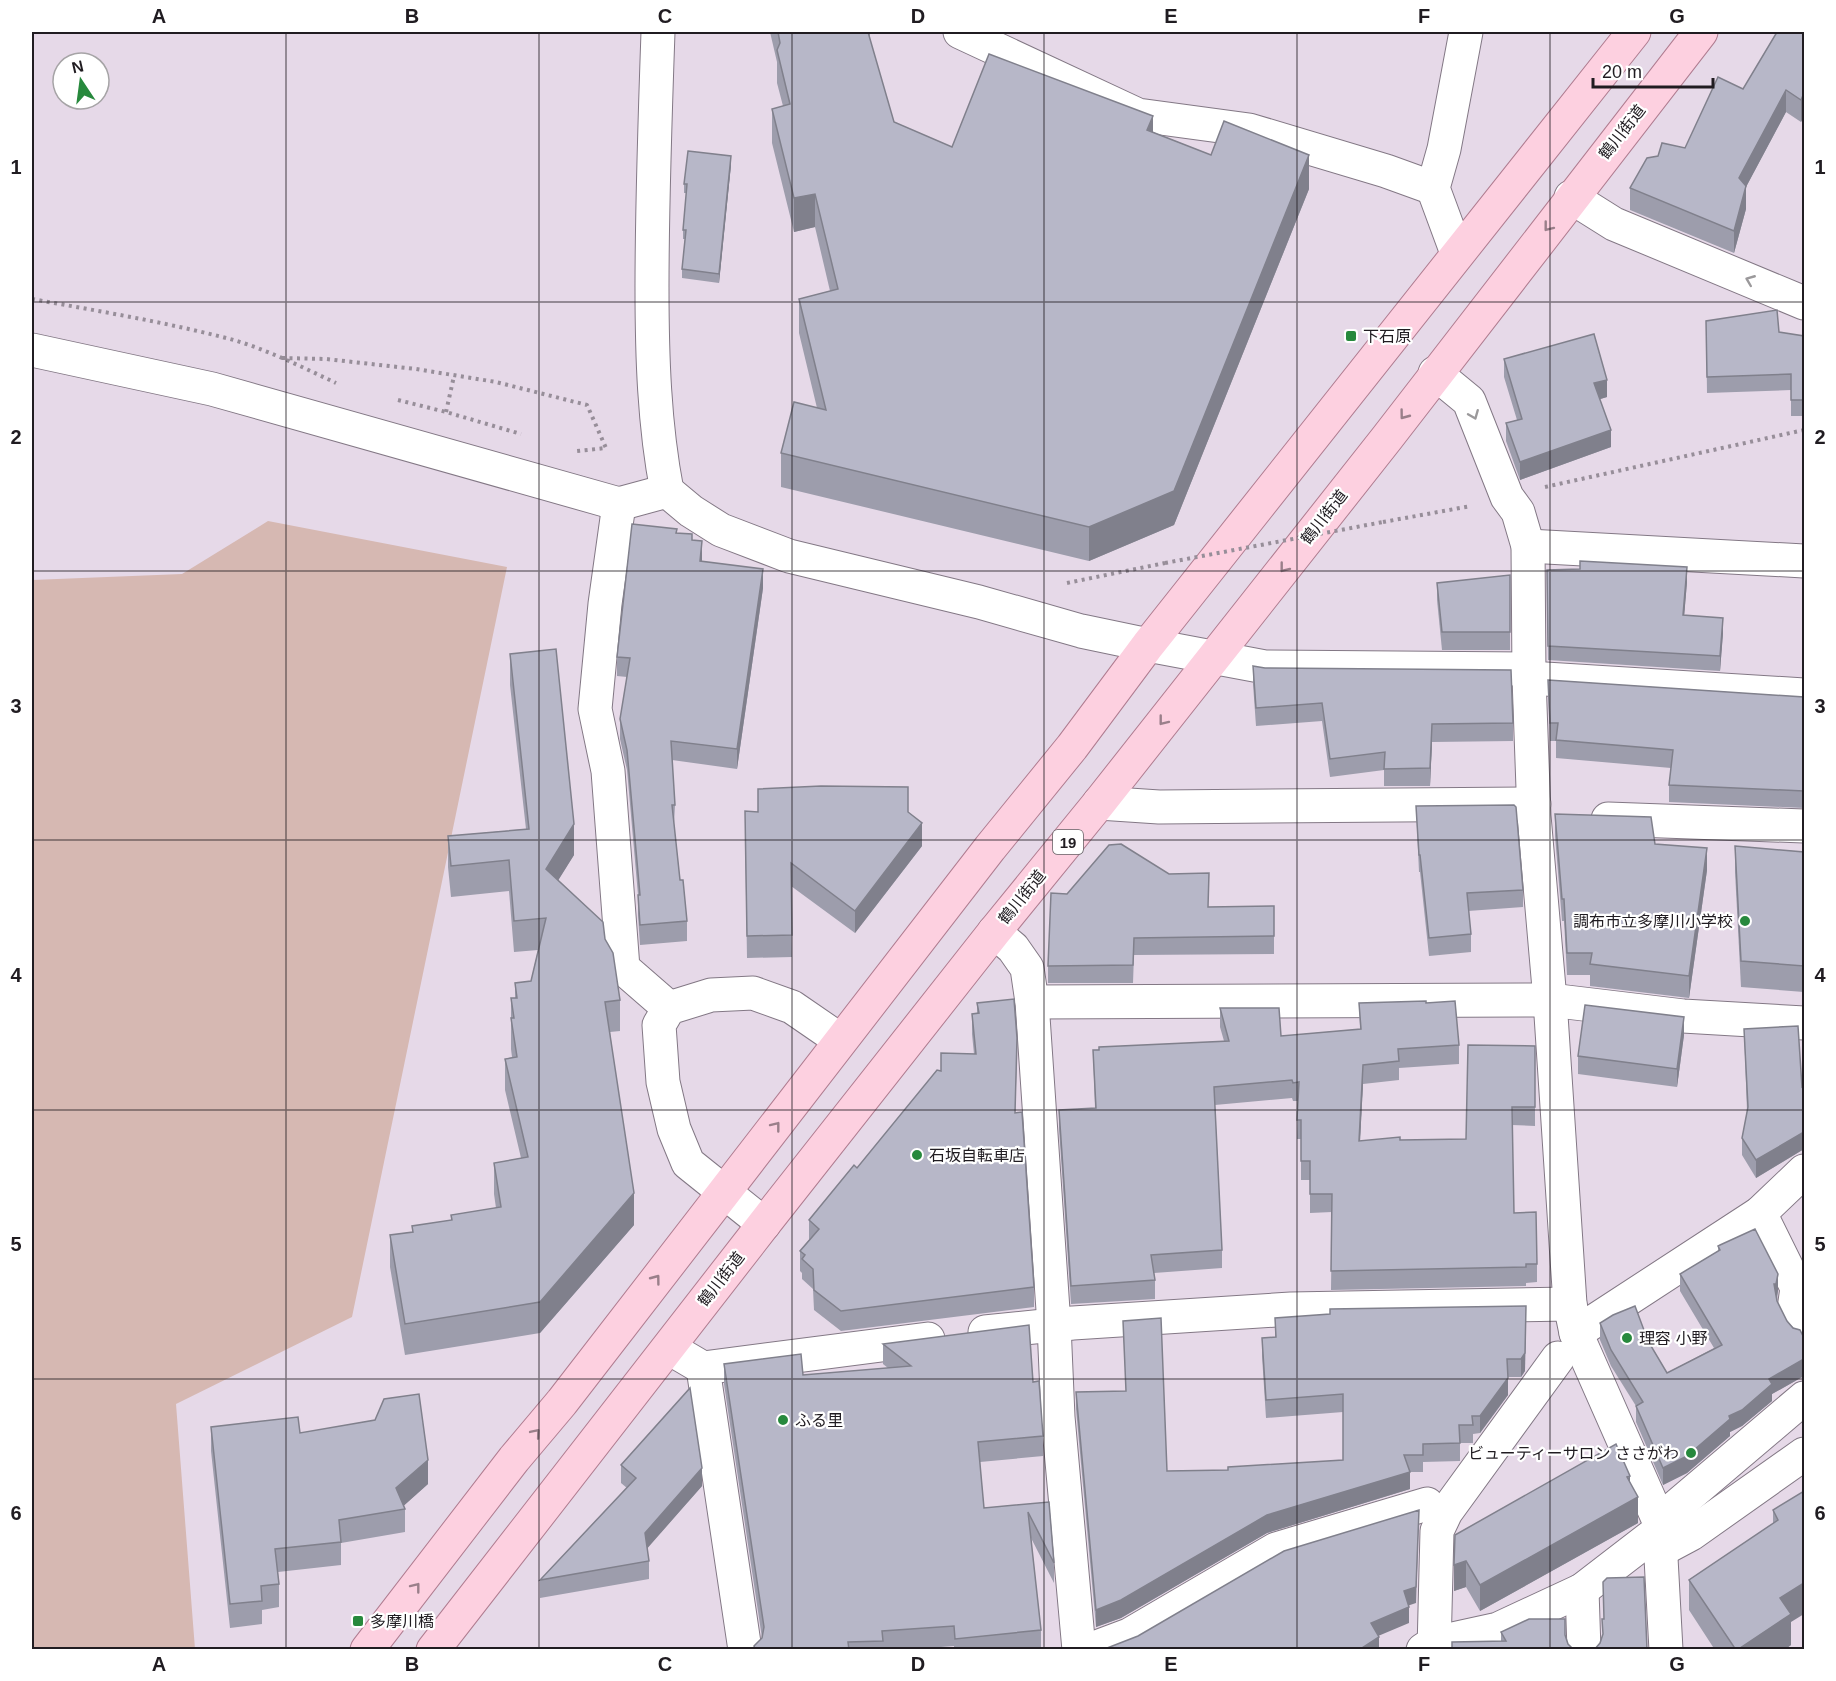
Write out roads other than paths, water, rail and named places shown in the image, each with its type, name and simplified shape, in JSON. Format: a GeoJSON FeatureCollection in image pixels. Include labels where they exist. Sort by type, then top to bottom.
{"type":"FeatureCollection","features":[{"type":"Feature","properties":{"kind":"main road"},"geometry":{"type":"LineString","coordinates":[[367,1650],[840,1040],[1072,747],[1148,645],[1634,32]]}},
{"type":"Feature","properties":{"kind":"main road","name":"鶴川街道"},"geometry":{"type":"LineString","coordinates":[[433,1650],[764,1224],[994,932],[1099,803],[1701,32]]}},
{"type":"Feature","properties":{"kind":"street"},"geometry":{"type":"LineString","coordinates":[[658,32],[652,214],[652,331],[658,444],[667,491],[691,511],[721,530],[789,556],[979,602],[1081,631],[1265,667],[1529,674],[1804,695]]}},
{"type":"Feature","properties":{"kind":"street"},"geometry":{"type":"LineString","coordinates":[[960,32],[1138,115],[1249,130],[1386,171],[1433,189]]}},
{"type":"Feature","properties":{"kind":"street"},"geometry":{"type":"LineString","coordinates":[[1457,254],[1433,189],[1444,149],[1466,32]]}},
{"type":"Feature","properties":{"kind":"street"},"geometry":{"type":"LineString","coordinates":[[1571,197],[1614,224],[1804,303]]}},
{"type":"Feature","properties":{"kind":"street"},"geometry":{"type":"LineString","coordinates":[[32,350],[212,389],[619,504],[667,491]]}},
{"type":"Feature","properties":{"kind":"street"},"geometry":{"type":"LineString","coordinates":[[1435,373],[1468,401],[1507,497],[1518,512],[1528,546],[1529,674],[1552,813],[1550,1000],[1568,1332],[1660,1534],[1666,1650]]}},
{"type":"Feature","properties":{"kind":"street"},"geometry":{"type":"LineString","coordinates":[[619,504],[605,604],[595,709],[608,771],[623,968],[669,1008]]}},
{"type":"Feature","properties":{"kind":"street"},"geometry":{"type":"LineString","coordinates":[[1528,546],[1804,561]]}},
{"type":"Feature","properties":{"kind":"street"},"geometry":{"type":"LineString","coordinates":[[1099,803],[1159,807],[1552,813],[1804,826]]}},
{"type":"Feature","properties":{"kind":"street"},"geometry":{"type":"LineString","coordinates":[[994,932],[1013,948],[1027,968],[1032,1002],[1058,1417],[1079,1650]]}},
{"type":"Feature","properties":{"kind":"street"},"geometry":{"type":"LineString","coordinates":[[764,1224],[688,1163],[674,1129],[663,1082],[659,1025],[669,1008],[711,995],[753,993],[792,1007],[840,1040]]}},
{"type":"Feature","properties":{"kind":"street"},"geometry":{"type":"LineString","coordinates":[[1032,1002],[1550,1000],[1683,1016],[1804,1023]]}},
{"type":"Feature","properties":{"kind":"street"},"geometry":{"type":"LineString","coordinates":[[1804,1171],[1760,1213],[1568,1332],[1446,1512],[1437,1531],[1430,1647],[1498,1629],[1582,1590],[1660,1534],[1804,1398]]}},
{"type":"Feature","properties":{"kind":"street"},"geometry":{"type":"LineString","coordinates":[[1760,1213],[1797,1288],[1794,1309],[1804,1329]]}},
{"type":"Feature","properties":{"kind":"street"},"geometry":{"type":"LineString","coordinates":[[669,1348],[703,1368],[1019,1327],[1291,1309],[1568,1332]]}},
{"type":"Feature","properties":{"kind":"street"},"geometry":{"type":"LineString","coordinates":[[703,1368],[745,1650]]}},
{"type":"Feature","properties":{"kind":"street"},"geometry":{"type":"LineString","coordinates":[[1660,1534],[1691,1534],[1804,1454]]}},
{"type":"Feature","properties":{"kind":"street"},"geometry":{"type":"LineString","coordinates":[[1089,1650],[1129,1635],[1275,1549],[1427,1504]]}},
{"type":"Feature","properties":{"kind":"street"},"geometry":{"type":"LineString","coordinates":[[1582,1590],[1584,1650]]}},
{"type":"Feature","properties":{"kind":"place","name":"下石原"},"geometry":{"type":"Point","coordinates":[1351,336]}},
{"type":"Feature","properties":{"kind":"place","name":"調布市立多摩川小学校"},"geometry":{"type":"Point","coordinates":[1745,921]}},
{"type":"Feature","properties":{"kind":"place","name":"石坂自転車店"},"geometry":{"type":"Point","coordinates":[917,1155]}},
{"type":"Feature","properties":{"kind":"place","name":"理容 小野"},"geometry":{"type":"Point","coordinates":[1627,1338]}},
{"type":"Feature","properties":{"kind":"place","name":"ふる里"},"geometry":{"type":"Point","coordinates":[783,1420]}},
{"type":"Feature","properties":{"kind":"place","name":"ビューティーサロン ささがわ"},"geometry":{"type":"Point","coordinates":[1691,1453]}},
{"type":"Feature","properties":{"kind":"place","name":"多摩川橋"},"geometry":{"type":"Point","coordinates":[358,1621]}}]}
